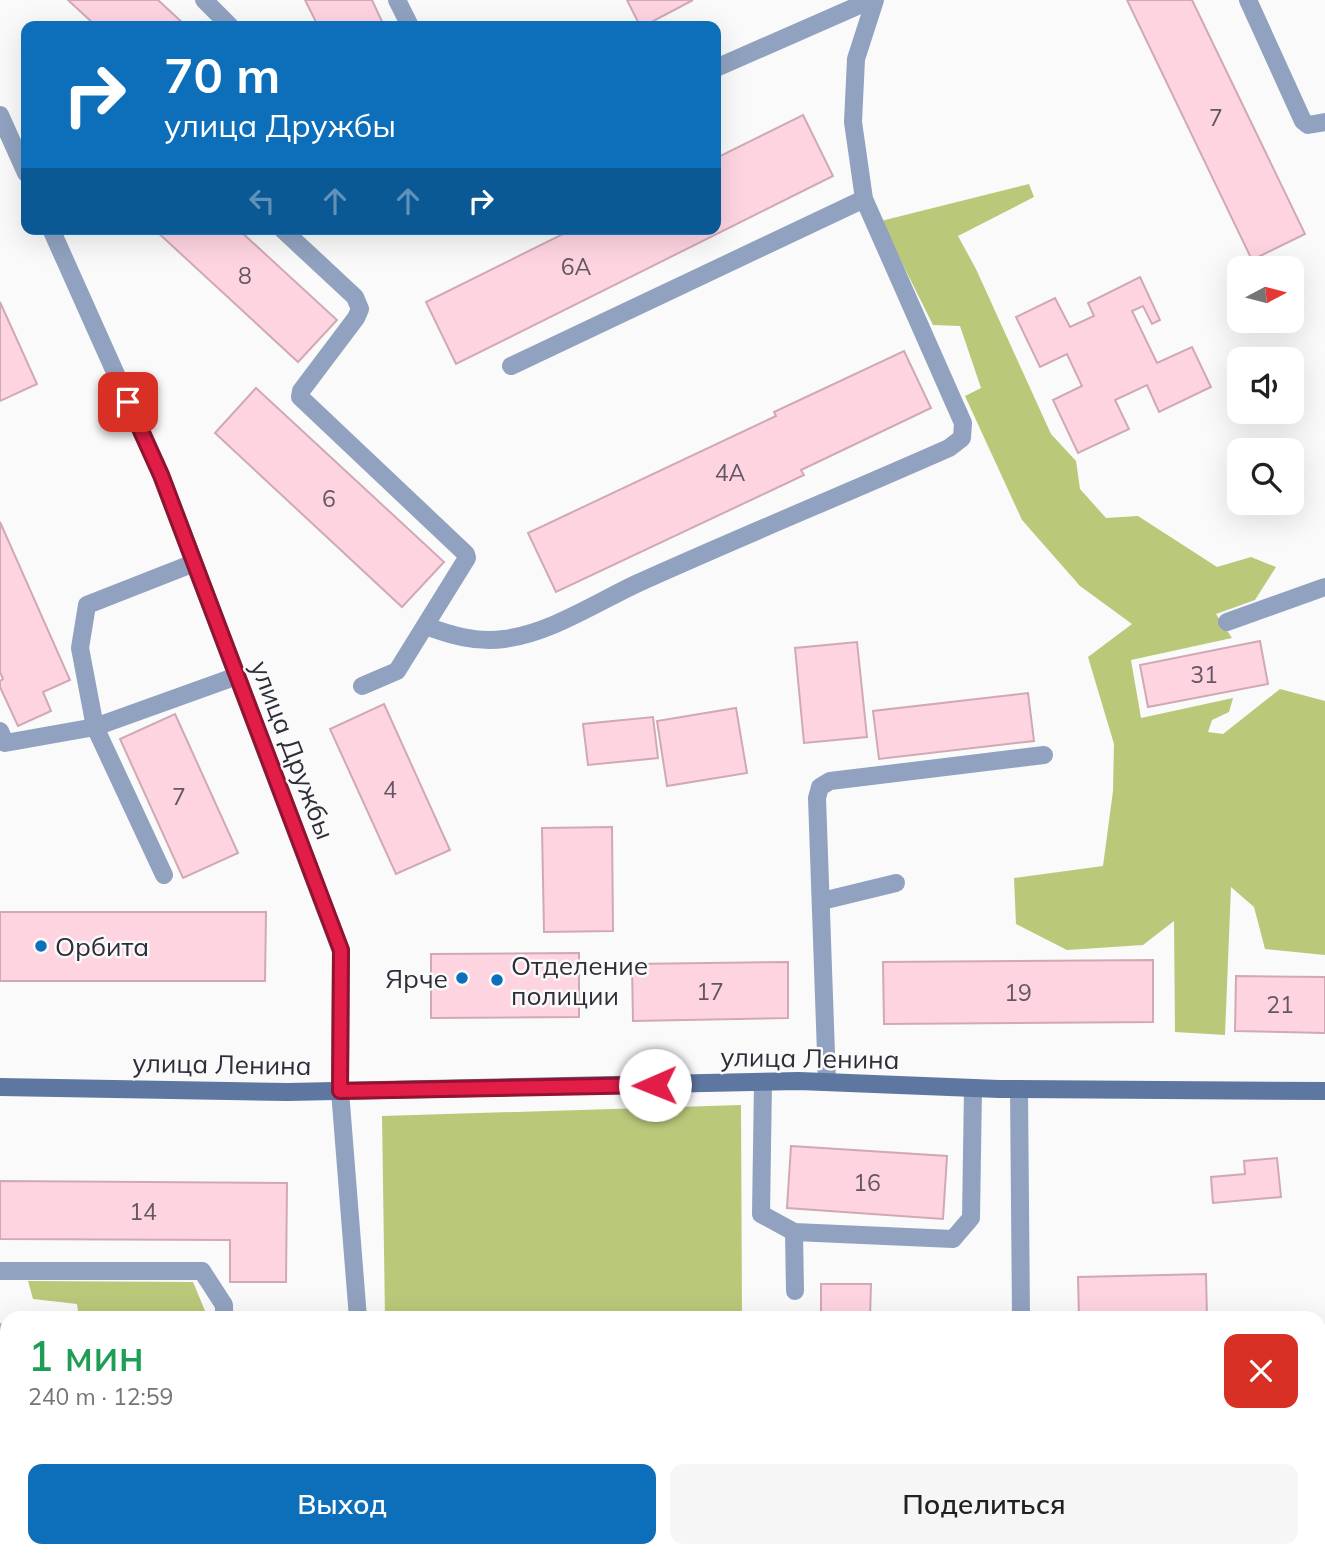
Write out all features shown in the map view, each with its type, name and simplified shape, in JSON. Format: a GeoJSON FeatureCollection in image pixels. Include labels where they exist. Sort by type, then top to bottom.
{"type":"FeatureCollection","features":[{"type":"Feature","properties":{"kind":"main road","name":"улица Ленина"},"geometry":{"type":"LineString","coordinates":[[0,1087],[340,1091],[827,1082],[1019,1089],[1325,1091]]}},
{"type":"Feature","properties":{"kind":"street"},"geometry":{"type":"LineString","coordinates":[[204,0],[225,21]]}},
{"type":"Feature","properties":{"kind":"street"},"geometry":{"type":"LineString","coordinates":[[397,0],[408,21]]}},
{"type":"Feature","properties":{"kind":"street"},"geometry":{"type":"LineString","coordinates":[[721,66],[873,0]]}},
{"type":"Feature","properties":{"kind":"street"},"geometry":{"type":"LineString","coordinates":[[426,626],[477,639],[502,639],[523,635],[949,448],[962,438],[962,424],[864,198],[853,122],[856,58],[873,0]]}},
{"type":"Feature","properties":{"kind":"street"},"geometry":{"type":"LineString","coordinates":[[1248,0],[1303,121],[1308,125],[1325,122]]}},
{"type":"Feature","properties":{"kind":"street"},"geometry":{"type":"LineString","coordinates":[[0,114],[21,162]]}},
{"type":"Feature","properties":{"kind":"street"},"geometry":{"type":"LineString","coordinates":[[511,366],[864,198]]}},
{"type":"Feature","properties":{"kind":"street","name":"улица Дружбы"},"geometry":{"type":"LineString","coordinates":[[54,235],[161,475],[341,950],[340,1091],[357,1311]]}},
{"type":"Feature","properties":{"kind":"street"},"geometry":{"type":"LineString","coordinates":[[288,235],[355,297],[360,309],[301,391],[300,397],[466,554],[467,561],[397,671],[362,686]]}},
{"type":"Feature","properties":{"kind":"street"},"geometry":{"type":"LineString","coordinates":[[164,875],[95,727],[80,648],[87,605],[194,563]]}},
{"type":"Feature","properties":{"kind":"street"},"geometry":{"type":"LineString","coordinates":[[1227,622],[1325,587]]}},
{"type":"Feature","properties":{"kind":"street"},"geometry":{"type":"LineString","coordinates":[[2,740],[95,727],[237,676]]}},
{"type":"Feature","properties":{"kind":"street"},"geometry":{"type":"LineString","coordinates":[[827,1082],[817,797],[820,786],[830,781],[1044,755]]}},
{"type":"Feature","properties":{"kind":"street"},"geometry":{"type":"LineString","coordinates":[[822,901],[897,883]]}},
{"type":"Feature","properties":{"kind":"street"},"geometry":{"type":"LineString","coordinates":[[763,1082],[761,1214],[794,1232],[953,1239],[971,1218],[973,1088]]}},
{"type":"Feature","properties":{"kind":"street"},"geometry":{"type":"LineString","coordinates":[[1019,1089],[1021,1311]]}},
{"type":"Feature","properties":{"kind":"street"},"geometry":{"type":"LineString","coordinates":[[794,1232],[795,1291]]}},
{"type":"Feature","properties":{"kind":"street"},"geometry":{"type":"LineString","coordinates":[[0,1271],[202,1271],[225,1305],[225,1311]]}},
{"type":"Feature","properties":{"kind":"green space"},"geometry":{"type":"Polygon","coordinates":[[[1029,184],[1034,197],[958,236],[976,269],[1051,434],[1076,461],[1080,489],[1106,518],[1138,516],[1217,567],[1251,557],[1276,567],[1255,600],[1216,614],[1232,638],[1131,660],[1141,718],[1233,698],[1229,712],[1212,720],[1208,732],[1223,734],[1280,689],[1325,701],[1325,955],[1265,949],[1254,907],[1231,887],[1225,1035],[1175,1032],[1174,921],[1143,945],[1067,950],[1016,924],[1014,878],[1103,866],[1113,791],[1114,744],[1088,657],[1132,624],[1080,586],[1022,520],[965,396],[981,388],[960,326],[933,325],[881,221],[1029,184]]]}},
{"type":"Feature","properties":{"kind":"green space"},"geometry":{"type":"Polygon","coordinates":[[[741,1105],[742,1311],[385,1311],[382,1116],[741,1105]]]}},
{"type":"Feature","properties":{"kind":"green space"},"geometry":{"type":"Polygon","coordinates":[[[28,1281],[193,1282],[205,1311],[78,1311],[77,1304],[33,1299],[28,1281]]]}},
{"type":"Feature","properties":{"kind":"building"},"geometry":{"type":"Polygon","coordinates":[[[68,0],[158,0],[181,21],[91,21],[68,0]]]}},
{"type":"Feature","properties":{"kind":"building"},"geometry":{"type":"Polygon","coordinates":[[[305,0],[372,0],[382,21],[316,21],[305,0]]]}},
{"type":"Feature","properties":{"kind":"building"},"geometry":{"type":"Polygon","coordinates":[[[627,0],[693,0],[653,21],[638,21],[627,0]]]}},
{"type":"Feature","properties":{"kind":"building"},"geometry":{"type":"Polygon","coordinates":[[[1127,0],[1192,0],[1305,234],[1260,256],[1250,256],[1127,0]]]}},
{"type":"Feature","properties":{"kind":"building"},"geometry":{"type":"Polygon","coordinates":[[[803,115],[833,176],[721,232],[721,156],[803,115]]]}},
{"type":"Feature","properties":{"kind":"building"},"geometry":{"type":"Polygon","coordinates":[[[160,235],[245,235],[337,320],[298,362],[160,235]]]}},
{"type":"Feature","properties":{"kind":"building"},"geometry":{"type":"Polygon","coordinates":[[[561,235],[715,235],[456,364],[426,302],[561,235]]]}},
{"type":"Feature","properties":{"kind":"building"},"geometry":{"type":"Polygon","coordinates":[[[1140,277],[1160,320],[1152,324],[1143,306],[1132,311],[1157,363],[1192,347],[1211,387],[1159,412],[1147,385],[1115,400],[1129,429],[1078,453],[1053,400],[1082,386],[1067,354],[1040,367],[1016,317],[1055,298],[1070,327],[1094,316],[1088,303],[1140,277]]]}},
{"type":"Feature","properties":{"kind":"building"},"geometry":{"type":"Polygon","coordinates":[[[0,302],[37,384],[0,401],[0,302]]]}},
{"type":"Feature","properties":{"kind":"building"},"geometry":{"type":"Polygon","coordinates":[[[904,351],[931,408],[801,470],[804,475],[556,592],[528,533],[776,416],[774,412],[904,351]]]}},
{"type":"Feature","properties":{"kind":"building"},"geometry":{"type":"Polygon","coordinates":[[[256,388],[444,562],[402,607],[215,433],[256,388]]]}},
{"type":"Feature","properties":{"kind":"building"},"geometry":{"type":"Polygon","coordinates":[[[0,522],[70,680],[43,692],[51,711],[18,726],[0,687],[0,681],[3,679],[0,672],[0,522]]]}},
{"type":"Feature","properties":{"kind":"building"},"geometry":{"type":"Polygon","coordinates":[[[1260,641],[1268,684],[1148,707],[1140,665],[1260,641]]]}},
{"type":"Feature","properties":{"kind":"building"},"geometry":{"type":"Polygon","coordinates":[[[857,642],[867,737],[804,743],[795,648],[857,642]]]}},
{"type":"Feature","properties":{"kind":"building"},"geometry":{"type":"Polygon","coordinates":[[[1028,693],[1034,741],[879,759],[873,711],[1028,693]]]}},
{"type":"Feature","properties":{"kind":"building"},"geometry":{"type":"Polygon","coordinates":[[[384,704],[450,850],[396,874],[330,729],[384,704]]]}},
{"type":"Feature","properties":{"kind":"building"},"geometry":{"type":"Polygon","coordinates":[[[736,708],[747,773],[667,786],[657,721],[736,708]]]}},
{"type":"Feature","properties":{"kind":"building"},"geometry":{"type":"Polygon","coordinates":[[[175,714],[238,853],[183,878],[120,739],[175,714]]]}},
{"type":"Feature","properties":{"kind":"building"},"geometry":{"type":"Polygon","coordinates":[[[653,717],[658,758],[588,765],[583,724],[653,717]]]}},
{"type":"Feature","properties":{"kind":"building"},"geometry":{"type":"Polygon","coordinates":[[[612,827],[613,931],[544,932],[542,828],[612,827]]]}},
{"type":"Feature","properties":{"kind":"building"},"geometry":{"type":"Polygon","coordinates":[[[0,912],[266,912],[265,981],[0,981],[0,912]]]}},
{"type":"Feature","properties":{"kind":"building"},"geometry":{"type":"Polygon","coordinates":[[[579,953],[579,1017],[431,1018],[431,954],[579,953]]]}},
{"type":"Feature","properties":{"kind":"building"},"geometry":{"type":"Polygon","coordinates":[[[1153,960],[1153,1022],[884,1024],[883,962],[1153,960]]]}},
{"type":"Feature","properties":{"kind":"building"},"geometry":{"type":"Polygon","coordinates":[[[788,962],[788,1018],[633,1021],[632,964],[788,962]]]}},
{"type":"Feature","properties":{"kind":"building"},"geometry":{"type":"Polygon","coordinates":[[[1236,976],[1325,977],[1325,1033],[1235,1031],[1236,976]]]}},
{"type":"Feature","properties":{"kind":"building"},"geometry":{"type":"Polygon","coordinates":[[[791,1146],[947,1156],[943,1219],[787,1208],[791,1146]]]}},
{"type":"Feature","properties":{"kind":"building"},"geometry":{"type":"Polygon","coordinates":[[[1277,1158],[1281,1197],[1213,1203],[1211,1177],[1245,1174],[1244,1161],[1277,1158]]]}},
{"type":"Feature","properties":{"kind":"building"},"geometry":{"type":"Polygon","coordinates":[[[0,1181],[287,1183],[286,1282],[230,1282],[230,1240],[0,1239],[0,1181]]]}},
{"type":"Feature","properties":{"kind":"building"},"geometry":{"type":"Polygon","coordinates":[[[1206,1274],[1207,1311],[1079,1311],[1078,1277],[1206,1274]]]}},
{"type":"Feature","properties":{"kind":"building"},"geometry":{"type":"Polygon","coordinates":[[[821,1284],[871,1284],[870,1311],[821,1311],[821,1284]]]}},
{"type":"Feature","properties":{"kind":"place","name":"Орбита"},"geometry":{"type":"Point","coordinates":[41,946]}},
{"type":"Feature","properties":{"kind":"place","name":"Ярче"},"geometry":{"type":"Point","coordinates":[462,978]}},
{"type":"Feature","properties":{"kind":"place","name":"Отделение полиции"},"geometry":{"type":"Point","coordinates":[497,980]}},
{"type":"Feature","properties":{"kind":"route"},"geometry":{"type":"LineString","coordinates":[[128,402],[161,475],[341,950],[340,1091],[655,1085]]}}]}
